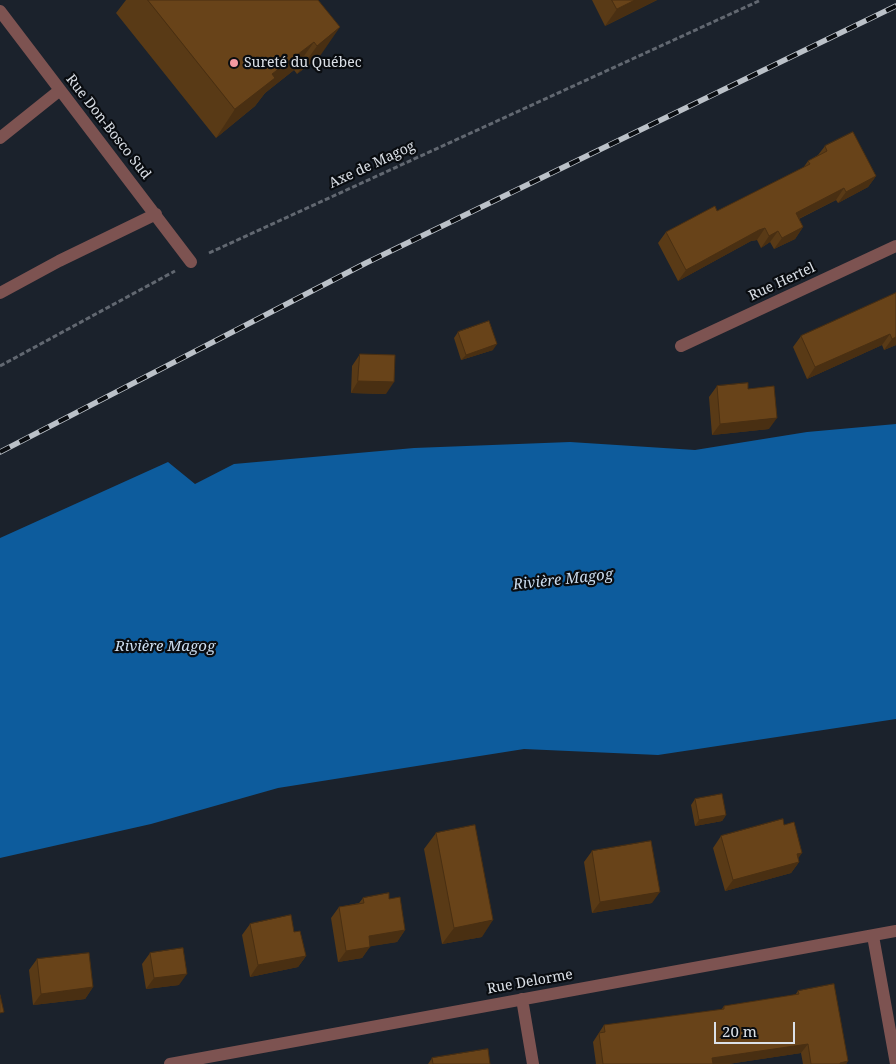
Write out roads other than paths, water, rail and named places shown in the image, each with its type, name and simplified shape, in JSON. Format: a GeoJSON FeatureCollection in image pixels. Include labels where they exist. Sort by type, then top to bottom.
{"type":"FeatureCollection","features":[{"type":"Feature","properties":{"kind":"street","name":"Rue Don-Bosco Sud"},"geometry":{"type":"LineString","coordinates":[[0,11],[191,262]]}},
{"type":"Feature","properties":{"kind":"street"},"geometry":{"type":"LineString","coordinates":[[0,138],[60,90]]}},
{"type":"Feature","properties":{"kind":"street"},"geometry":{"type":"LineString","coordinates":[[0,293],[59,261],[156,214]]}},
{"type":"Feature","properties":{"kind":"street","name":"Rue Hertel"},"geometry":{"type":"LineString","coordinates":[[681,346],[896,246]]}},
{"type":"Feature","properties":{"kind":"street","name":"Rue Delorme"},"geometry":{"type":"LineString","coordinates":[[170,1064],[896,931]]}},
{"type":"Feature","properties":{"kind":"street"},"geometry":{"type":"LineString","coordinates":[[872,936],[896,1064]]}},
{"type":"Feature","properties":{"kind":"street"},"geometry":{"type":"LineString","coordinates":[[522,999],[533,1064]]}},
{"type":"Feature","properties":{"kind":"water","name":"Rivière Magog"},"geometry":{"type":"Polygon","coordinates":[[[896,424],[896,719],[658,755],[524,749],[278,788],[151,824],[0,858],[0,538],[168,462],[195,484],[234,464],[414,448],[570,442],[695,450],[807,432],[896,424]]]}},
{"type":"Feature","properties":{"kind":"railway"},"geometry":{"type":"LineString","coordinates":[[0,452],[366,263],[896,6]]}},
{"type":"Feature","properties":{"kind":"place","name":"Sureté du Québec"},"geometry":{"type":"Point","coordinates":[234,63]}}]}
